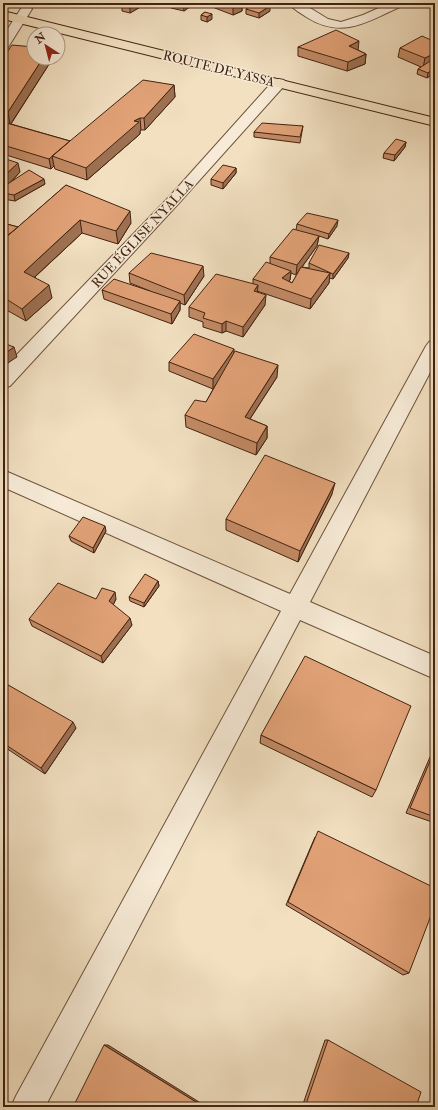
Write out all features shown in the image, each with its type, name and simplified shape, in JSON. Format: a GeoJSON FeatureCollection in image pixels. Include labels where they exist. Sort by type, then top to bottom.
{"type":"FeatureCollection","features":[{"type":"Feature","properties":{"kind":"main road","name":"ROUTE DE YASSA"},"geometry":{"type":"LineString","coordinates":[[3,3],[23,14],[279,83],[435,122]]}},
{"type":"Feature","properties":{"kind":"main road","name":"ROUTE DE YASSA"},"geometry":{"type":"LineString","coordinates":[[3,15],[23,14],[103,27]]}},
{"type":"Feature","properties":{"kind":"street"},"geometry":{"type":"LineString","coordinates":[[294,3],[335,25],[347,25],[400,3]]}},
{"type":"Feature","properties":{"kind":"street"},"geometry":{"type":"LineString","coordinates":[[3,46],[23,14]]}},
{"type":"Feature","properties":{"kind":"street","name":"RUE ÉGLISE NYALLA"},"geometry":{"type":"LineString","coordinates":[[3,381],[174,200],[279,83]]}},
{"type":"Feature","properties":{"kind":"street"},"geometry":{"type":"LineString","coordinates":[[27,1107],[435,346]]}},
{"type":"Feature","properties":{"kind":"street"},"geometry":{"type":"LineString","coordinates":[[3,478],[435,668]]}},
{"type":"Feature","properties":{"kind":"building"},"geometry":{"type":"Polygon","coordinates":[[[126,3],[138,3],[130,8],[122,5],[126,3]]]}},
{"type":"Feature","properties":{"kind":"building"},"geometry":{"type":"Polygon","coordinates":[[[226,3],[239,3],[233,6],[226,3]]]}},
{"type":"Feature","properties":{"kind":"building"},"geometry":{"type":"Polygon","coordinates":[[[255,3],[262,3],[270,6],[259,13],[246,9],[255,3]]]}},
{"type":"Feature","properties":{"kind":"building"},"geometry":{"type":"Polygon","coordinates":[[[205,12],[212,14],[207,17],[201,15],[205,12]]]}},
{"type":"Feature","properties":{"kind":"building"},"geometry":{"type":"Polygon","coordinates":[[[336,30],[359,41],[349,46],[366,54],[348,62],[298,47],[336,30]]]}},
{"type":"Feature","properties":{"kind":"building"},"geometry":{"type":"Polygon","coordinates":[[[422,36],[431,40],[435,38],[435,53],[425,58],[400,48],[422,36]]]}},
{"type":"Feature","properties":{"kind":"building"},"geometry":{"type":"Polygon","coordinates":[[[12,45],[26,46],[26,66],[38,66],[8,112],[3,112],[3,58],[12,45]]]}},
{"type":"Feature","properties":{"kind":"building"},"geometry":{"type":"Polygon","coordinates":[[[435,58],[435,67],[428,73],[418,69],[435,58]]]}},
{"type":"Feature","properties":{"kind":"building"},"geometry":{"type":"Polygon","coordinates":[[[143,80],[174,85],[144,118],[134,121],[139,122],[86,168],[52,156],[143,80]]]}},
{"type":"Feature","properties":{"kind":"building"},"geometry":{"type":"Polygon","coordinates":[[[3,122],[70,141],[49,159],[3,145],[3,122]]]}},
{"type":"Feature","properties":{"kind":"building"},"geometry":{"type":"Polygon","coordinates":[[[262,123],[303,126],[300,137],[254,132],[262,123]]]}},
{"type":"Feature","properties":{"kind":"building"},"geometry":{"type":"Polygon","coordinates":[[[396,139],[406,142],[395,155],[384,153],[396,139]]]}},
{"type":"Feature","properties":{"kind":"building"},"geometry":{"type":"Polygon","coordinates":[[[3,158],[18,163],[3,177],[3,158]]]}},
{"type":"Feature","properties":{"kind":"building"},"geometry":{"type":"Polygon","coordinates":[[[223,165],[236,168],[223,183],[211,179],[223,165]]]}},
{"type":"Feature","properties":{"kind":"building"},"geometry":{"type":"Polygon","coordinates":[[[29,170],[44,179],[14,195],[3,193],[3,187],[29,170]]]}},
{"type":"Feature","properties":{"kind":"building"},"geometry":{"type":"Polygon","coordinates":[[[66,185],[130,211],[116,231],[80,220],[24,272],[49,285],[22,309],[3,297],[3,240],[66,185]]]}},
{"type":"Feature","properties":{"kind":"building"},"geometry":{"type":"Polygon","coordinates":[[[307,213],[338,220],[329,234],[297,224],[307,213]]]}},
{"type":"Feature","properties":{"kind":"building"},"geometry":{"type":"Polygon","coordinates":[[[3,223],[18,227],[3,239],[3,223]]]}},
{"type":"Feature","properties":{"kind":"building"},"geometry":{"type":"Polygon","coordinates":[[[293,229],[319,236],[297,265],[270,257],[293,229]]]}},
{"type":"Feature","properties":{"kind":"building"},"geometry":{"type":"Polygon","coordinates":[[[319,245],[349,253],[333,274],[309,263],[319,245]]]}},
{"type":"Feature","properties":{"kind":"building"},"geometry":{"type":"Polygon","coordinates":[[[151,253],[203,266],[184,295],[129,273],[151,253]]]}},
{"type":"Feature","properties":{"kind":"building"},"geometry":{"type":"Polygon","coordinates":[[[266,262],[291,271],[282,278],[292,283],[301,267],[330,273],[311,299],[253,279],[266,262]]]}},
{"type":"Feature","properties":{"kind":"building"},"geometry":{"type":"Polygon","coordinates":[[[216,274],[258,285],[254,291],[266,295],[243,327],[226,321],[222,324],[203,318],[205,313],[189,307],[216,274]]]}},
{"type":"Feature","properties":{"kind":"building"},"geometry":{"type":"Polygon","coordinates":[[[114,279],[180,301],[171,314],[102,290],[114,279]]]}},
{"type":"Feature","properties":{"kind":"building"},"geometry":{"type":"Polygon","coordinates":[[[194,334],[234,349],[213,379],[169,362],[194,334]]]}},
{"type":"Feature","properties":{"kind":"building"},"geometry":{"type":"Polygon","coordinates":[[[3,343],[14,347],[3,355],[3,343]]]}},
{"type":"Feature","properties":{"kind":"building"},"geometry":{"type":"Polygon","coordinates":[[[235,351],[278,365],[245,417],[267,426],[257,443],[185,415],[195,400],[206,402],[235,351]]]}},
{"type":"Feature","properties":{"kind":"building"},"geometry":{"type":"Polygon","coordinates":[[[265,455],[335,483],[300,551],[226,519],[265,455]]]}},
{"type":"Feature","properties":{"kind":"building"},"geometry":{"type":"Polygon","coordinates":[[[83,517],[105,526],[93,548],[69,536],[83,517]]]}},
{"type":"Feature","properties":{"kind":"building"},"geometry":{"type":"Polygon","coordinates":[[[145,574],[158,581],[144,603],[129,597],[145,574]]]}},
{"type":"Feature","properties":{"kind":"building"},"geometry":{"type":"Polygon","coordinates":[[[58,583],[96,599],[102,588],[115,592],[109,601],[130,618],[101,656],[29,619],[58,583]]]}},
{"type":"Feature","properties":{"kind":"building"},"geometry":{"type":"Polygon","coordinates":[[[305,656],[411,706],[376,790],[261,735],[305,656]]]}},
{"type":"Feature","properties":{"kind":"building"},"geometry":{"type":"Polygon","coordinates":[[[3,682],[73,722],[41,768],[3,743],[3,682]]]}},
{"type":"Feature","properties":{"kind":"building"},"geometry":{"type":"Polygon","coordinates":[[[435,752],[435,817],[410,808],[435,752]]]}},
{"type":"Feature","properties":{"kind":"building"},"geometry":{"type":"Polygon","coordinates":[[[318,831],[435,888],[435,905],[409,973],[288,902],[318,831]]]}},
{"type":"Feature","properties":{"kind":"building"},"geometry":{"type":"Polygon","coordinates":[[[328,1040],[421,1092],[416,1107],[305,1107],[328,1040]]]}},
{"type":"Feature","properties":{"kind":"building"},"geometry":{"type":"Polygon","coordinates":[[[104,1045],[204,1107],[73,1107],[104,1045]]]}}]}
